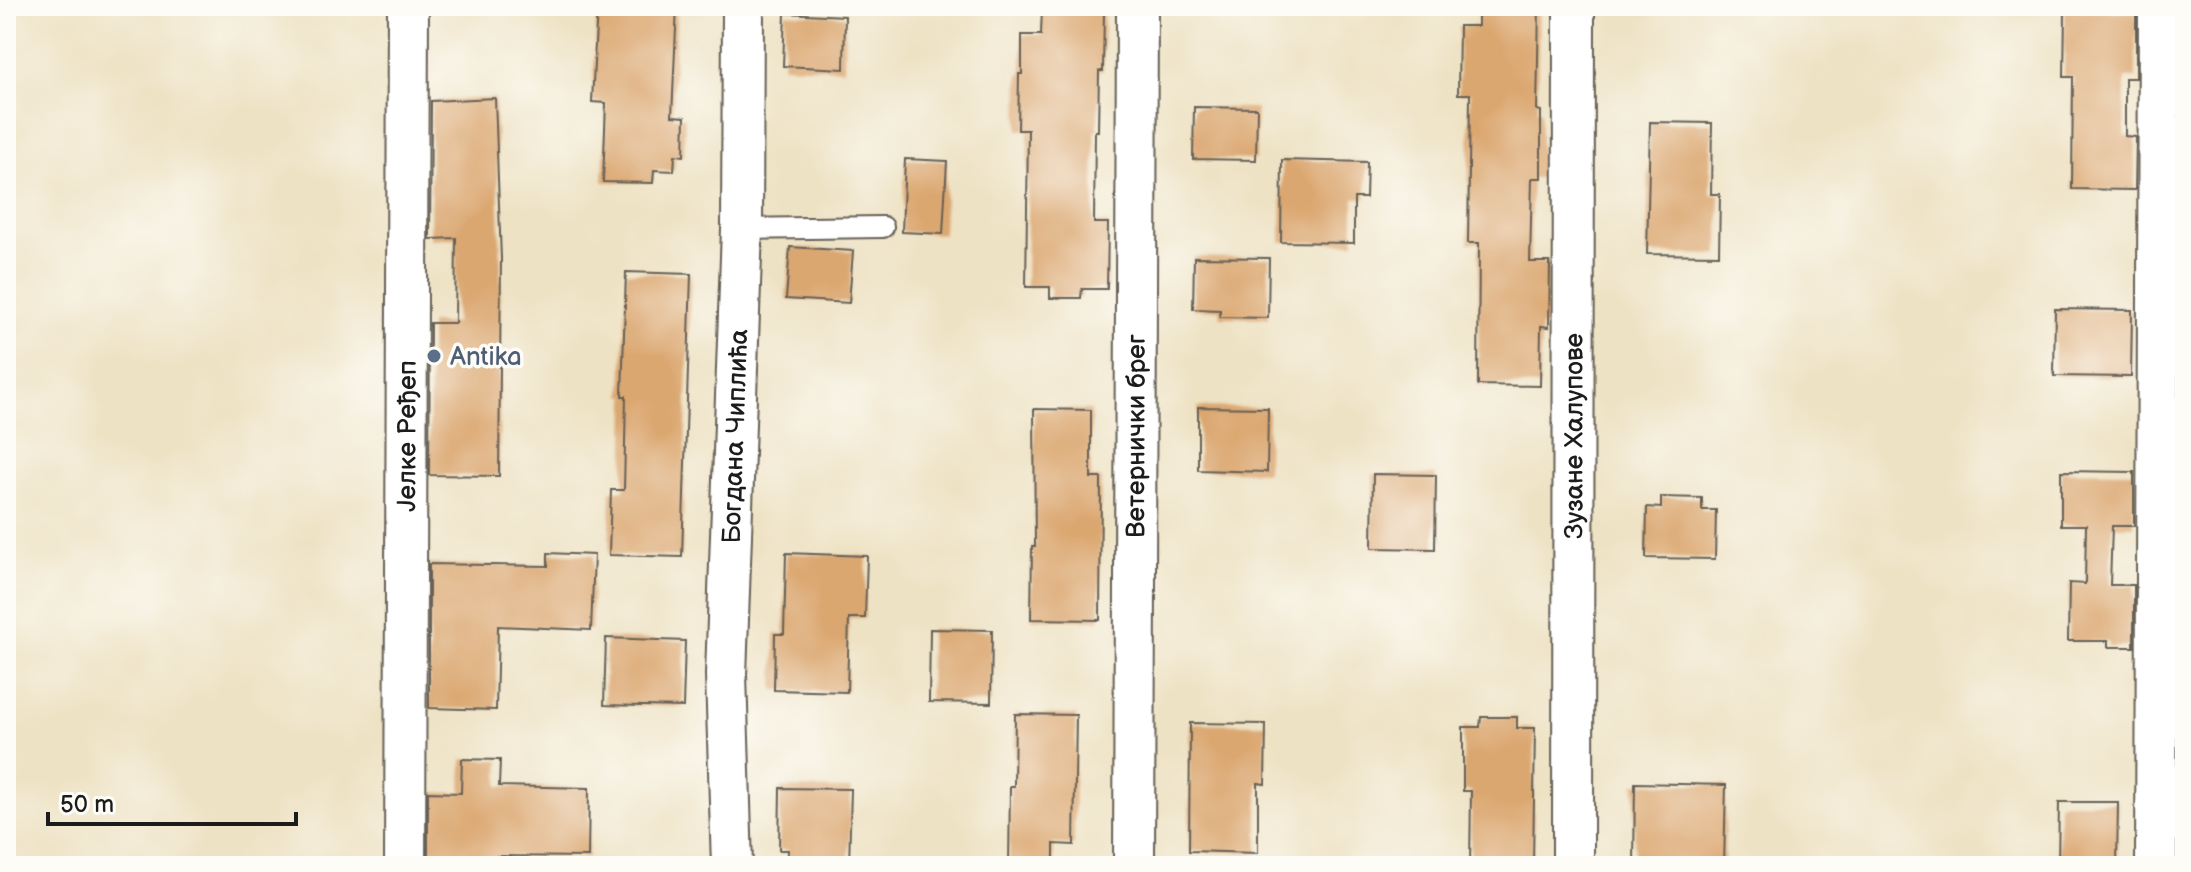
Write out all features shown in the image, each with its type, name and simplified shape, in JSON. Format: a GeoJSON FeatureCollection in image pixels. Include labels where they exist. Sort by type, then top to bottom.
{"type":"FeatureCollection","features":[{"type":"Feature","properties":{"kind":"street","name":"Јелке Ређеп"},"geometry":{"type":"LineString","coordinates":[[405,866],[408,6]]}},
{"type":"Feature","properties":{"kind":"street","name":"Богдана Чиплића"},"geometry":{"type":"LineString","coordinates":[[732,866],[726,675],[742,229],[743,6]]}},
{"type":"Feature","properties":{"kind":"street","name":"Ветернички брег"},"geometry":{"type":"LineString","coordinates":[[1134,866],[1137,6]]}},
{"type":"Feature","properties":{"kind":"street","name":"Зузане Халупове"},"geometry":{"type":"LineString","coordinates":[[1573,866],[1574,6]]}},
{"type":"Feature","properties":{"kind":"street"},"geometry":{"type":"LineString","coordinates":[[2156,866],[2159,6]]}},
{"type":"Feature","properties":{"kind":"lane"},"geometry":{"type":"LineString","coordinates":[[742,229],[883,227]]}},
{"type":"Feature","properties":{"kind":"building"},"geometry":{"type":"Polygon","coordinates":[[[597,6],[677,6],[672,116],[685,117],[684,156],[675,155],[674,171],[654,170],[653,183],[603,182],[606,103],[592,102],[597,6]]]}},
{"type":"Feature","properties":{"kind":"building"},"geometry":{"type":"Polygon","coordinates":[[[1478,6],[1539,6],[1537,110],[1541,111],[1541,178],[1532,178],[1530,262],[1550,262],[1549,327],[1541,326],[1540,386],[1478,385],[1479,243],[1468,243],[1470,94],[1458,94],[1459,26],[1478,26],[1478,6]]]}},
{"type":"Feature","properties":{"kind":"building"},"geometry":{"type":"Polygon","coordinates":[[[1042,9],[1104,10],[1103,71],[1099,71],[1098,131],[1095,131],[1094,223],[1108,223],[1107,289],[1082,289],[1081,298],[1050,298],[1050,287],[1026,287],[1028,130],[1018,130],[1019,74],[1022,74],[1022,35],[1041,35],[1042,9]]]}},
{"type":"Feature","properties":{"kind":"building"},"geometry":{"type":"Polygon","coordinates":[[[2065,11],[2136,12],[2136,78],[2125,78],[2125,136],[2136,137],[2135,190],[2072,189],[2073,77],[2064,77],[2065,11]]]}},
{"type":"Feature","properties":{"kind":"building"},"geometry":{"type":"Polygon","coordinates":[[[785,13],[845,16],[844,69],[783,66],[785,13]]]}},
{"type":"Feature","properties":{"kind":"building"},"geometry":{"type":"Polygon","coordinates":[[[495,98],[501,259],[499,476],[429,475],[430,323],[455,323],[456,238],[430,239],[431,101],[495,98]]]}},
{"type":"Feature","properties":{"kind":"building"},"geometry":{"type":"Polygon","coordinates":[[[1194,107],[1257,108],[1256,160],[1193,159],[1194,107]]]}},
{"type":"Feature","properties":{"kind":"building"},"geometry":{"type":"Polygon","coordinates":[[[1650,122],[1712,123],[1711,194],[1720,194],[1719,255],[1647,254],[1650,122]]]}},
{"type":"Feature","properties":{"kind":"building"},"geometry":{"type":"Polygon","coordinates":[[[905,159],[947,161],[943,234],[902,232],[905,159]]]}},
{"type":"Feature","properties":{"kind":"building"},"geometry":{"type":"Polygon","coordinates":[[[1282,160],[1367,162],[1366,198],[1354,198],[1354,243],[1281,242],[1282,160]]]}},
{"type":"Feature","properties":{"kind":"building"},"geometry":{"type":"Polygon","coordinates":[[[790,247],[853,251],[849,303],[786,299],[790,247]]]}},
{"type":"Feature","properties":{"kind":"building"},"geometry":{"type":"Polygon","coordinates":[[[1194,257],[1269,258],[1268,318],[1220,317],[1220,310],[1193,309],[1194,257]]]}},
{"type":"Feature","properties":{"kind":"building"},"geometry":{"type":"Polygon","coordinates":[[[626,272],[691,274],[682,557],[609,555],[611,490],[624,490],[626,396],[622,396],[626,272]]]}},
{"type":"Feature","properties":{"kind":"building"},"geometry":{"type":"Polygon","coordinates":[[[2055,309],[2132,310],[2131,377],[2054,376],[2055,309]]]}},
{"type":"Feature","properties":{"kind":"building"},"geometry":{"type":"Polygon","coordinates":[[[1198,407],[1268,408],[1267,472],[1198,470],[1198,407]]]}},
{"type":"Feature","properties":{"kind":"building"},"geometry":{"type":"Polygon","coordinates":[[[1034,409],[1091,410],[1091,478],[1101,478],[1100,620],[1031,619],[1032,546],[1035,546],[1034,409]]]}},
{"type":"Feature","properties":{"kind":"building"},"geometry":{"type":"Polygon","coordinates":[[[2061,471],[2134,472],[2134,526],[2112,526],[2110,585],[2134,585],[2134,647],[2108,647],[2108,641],[2068,641],[2069,583],[2085,584],[2086,525],[2061,525],[2061,471]]]}},
{"type":"Feature","properties":{"kind":"building"},"geometry":{"type":"Polygon","coordinates":[[[1373,474],[1436,475],[1435,549],[1372,548],[1373,474]]]}},
{"type":"Feature","properties":{"kind":"building"},"geometry":{"type":"Polygon","coordinates":[[[1661,497],[1702,498],[1702,510],[1716,510],[1715,559],[1646,558],[1647,507],[1661,508],[1661,497]]]}},
{"type":"Feature","properties":{"kind":"building"},"geometry":{"type":"Polygon","coordinates":[[[548,553],[594,555],[591,630],[498,626],[496,710],[429,708],[429,564],[548,566],[548,553]]]}},
{"type":"Feature","properties":{"kind":"building"},"geometry":{"type":"Polygon","coordinates":[[[786,553],[867,556],[865,618],[849,618],[847,692],[774,690],[775,634],[784,634],[786,553]]]}},
{"type":"Feature","properties":{"kind":"building"},"geometry":{"type":"Polygon","coordinates":[[[930,629],[992,630],[991,703],[929,702],[930,629]]]}},
{"type":"Feature","properties":{"kind":"building"},"geometry":{"type":"Polygon","coordinates":[[[606,638],[685,641],[683,707],[604,705],[606,638]]]}},
{"type":"Feature","properties":{"kind":"building"},"geometry":{"type":"Polygon","coordinates":[[[1015,714],[1076,715],[1074,845],[1054,844],[1054,866],[1009,866],[1015,714]]]}},
{"type":"Feature","properties":{"kind":"building"},"geometry":{"type":"Polygon","coordinates":[[[1481,717],[1517,717],[1517,728],[1535,728],[1533,866],[1470,866],[1471,791],[1463,791],[1463,727],[1480,727],[1481,717]]]}},
{"type":"Feature","properties":{"kind":"building"},"geometry":{"type":"Polygon","coordinates":[[[1190,723],[1266,724],[1265,784],[1258,783],[1258,853],[1189,851],[1190,723]]]}},
{"type":"Feature","properties":{"kind":"building"},"geometry":{"type":"Polygon","coordinates":[[[462,759],[500,760],[499,786],[589,788],[588,857],[497,856],[497,866],[428,866],[428,792],[461,793],[462,759]]]}},
{"type":"Feature","properties":{"kind":"building"},"geometry":{"type":"Polygon","coordinates":[[[1635,783],[1726,785],[1724,866],[1634,865],[1635,783]]]}},
{"type":"Feature","properties":{"kind":"building"},"geometry":{"type":"Polygon","coordinates":[[[780,788],[851,789],[849,866],[787,866],[788,850],[779,850],[780,788]]]}},
{"type":"Feature","properties":{"kind":"building"},"geometry":{"type":"Polygon","coordinates":[[[2059,802],[2118,802],[2117,866],[2058,865],[2059,802]]]}},
{"type":"Feature","properties":{"kind":"place","name":"Antika"},"geometry":{"type":"Point","coordinates":[434,356]}}]}
